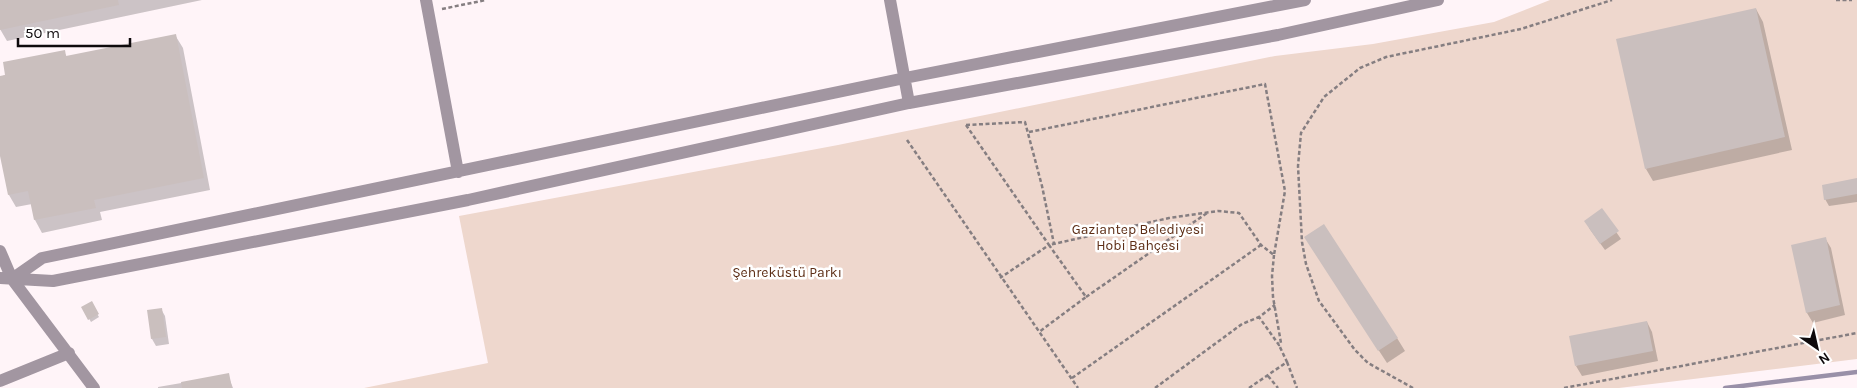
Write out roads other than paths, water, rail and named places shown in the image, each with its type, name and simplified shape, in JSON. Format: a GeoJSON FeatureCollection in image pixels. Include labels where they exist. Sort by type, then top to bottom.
{"type":"FeatureCollection","features":[{"type":"Feature","properties":{"kind":"street"},"geometry":{"type":"LineString","coordinates":[[890,0],[909,103]]}},
{"type":"Feature","properties":{"kind":"street"},"geometry":{"type":"LineString","coordinates":[[6,278],[42,258],[905,78],[1305,0]]}},
{"type":"Feature","properties":{"kind":"street"},"geometry":{"type":"LineString","coordinates":[[6,278],[53,280],[468,200],[909,103],[1278,34],[1438,0]]}},
{"type":"Feature","properties":{"kind":"street"},"geometry":{"type":"LineString","coordinates":[[427,6],[458,172]]}},
{"type":"Feature","properties":{"kind":"street"},"geometry":{"type":"LineString","coordinates":[[0,252],[6,278],[69,353],[94,388]]}},
{"type":"Feature","properties":{"kind":"street"},"geometry":{"type":"LineString","coordinates":[[0,381],[69,353]]}},
{"type":"Feature","properties":{"kind":"waterway"},"geometry":{"type":"LineString","coordinates":[[1725,388],[1857,372]]}},
{"type":"Feature","properties":{"kind":"park label","name":"Gaziantep Belediyesi Hobi Bahçesi"},"geometry":{"type":"Point","coordinates":[1138,237]}},
{"type":"Feature","properties":{"kind":"park label","name":"Şehreküstü Parkı"},"geometry":{"type":"Point","coordinates":[787,272]}}]}
